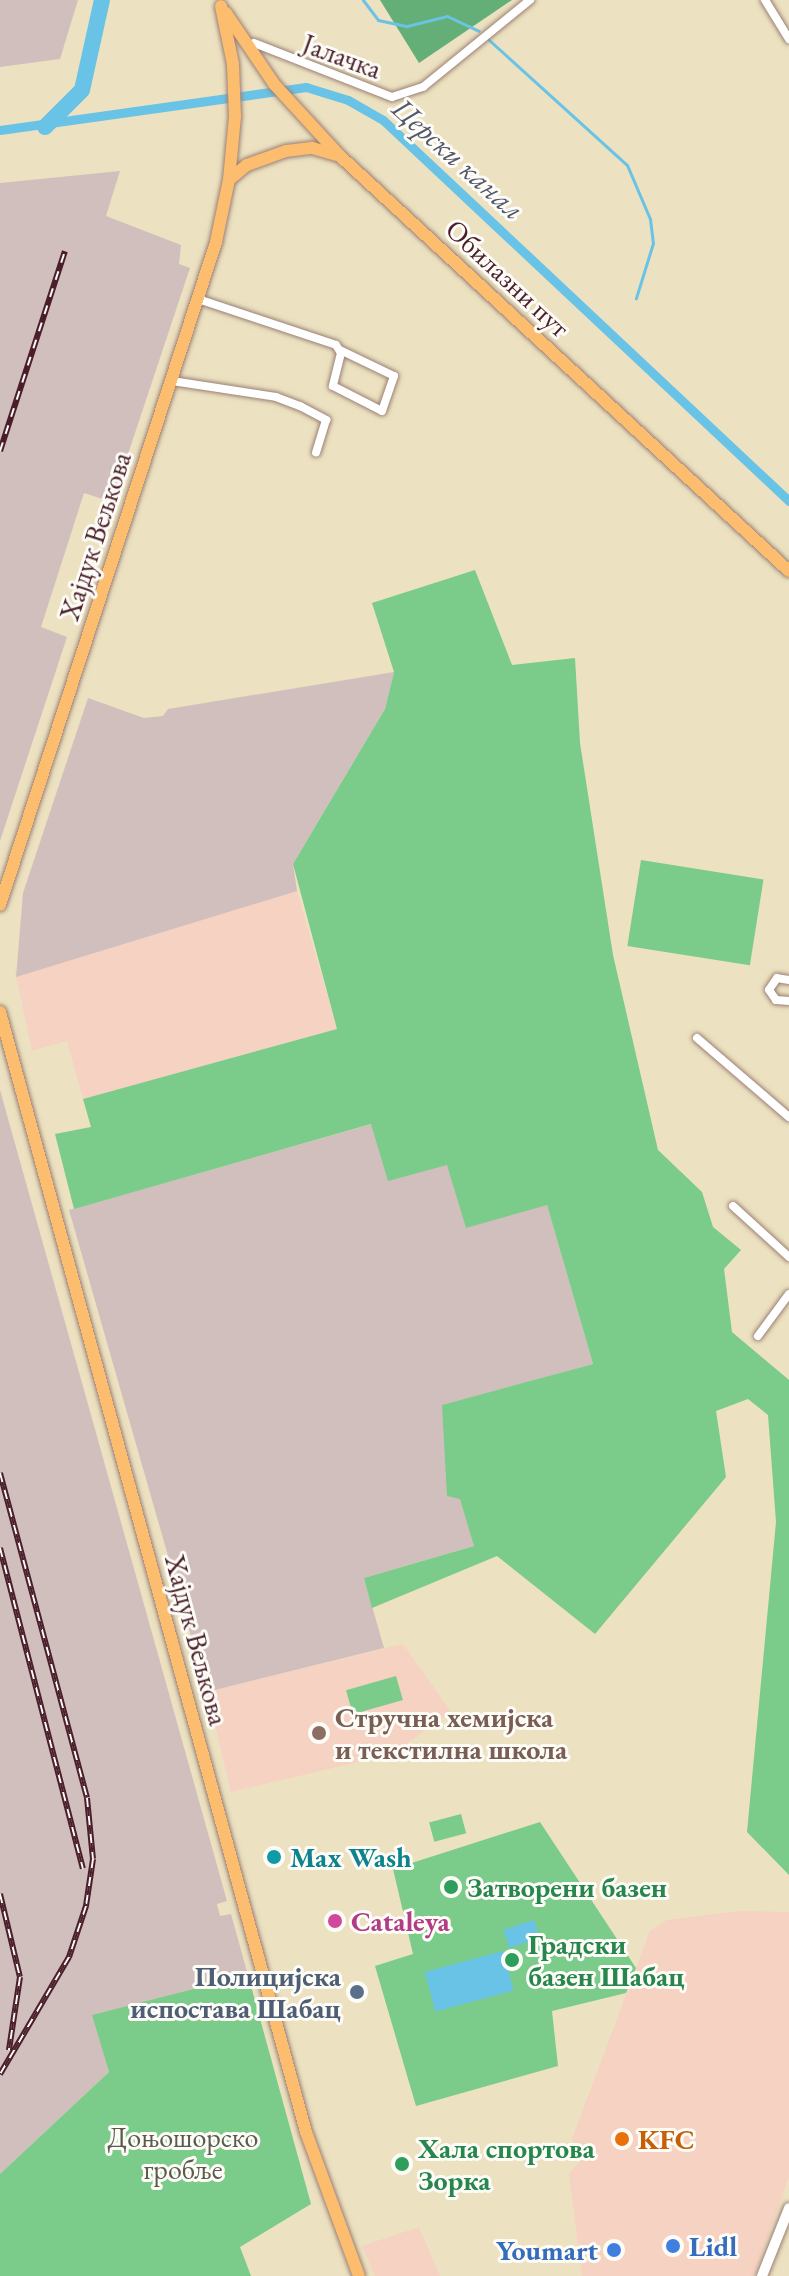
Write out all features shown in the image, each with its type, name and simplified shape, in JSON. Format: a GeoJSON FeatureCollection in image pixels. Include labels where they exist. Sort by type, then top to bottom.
{"type":"FeatureCollection","features":[{"type":"Feature","properties":{"kind":"main road","name":"Обилазни пут"},"geometry":{"type":"LineString","coordinates":[[220,3],[319,135],[340,156],[789,571]]}},
{"type":"Feature","properties":{"kind":"main road","name":"Хајдук Вељкова"},"geometry":{"type":"LineString","coordinates":[[0,905],[198,299],[229,180],[234,137],[233,64],[220,3]]}},
{"type":"Feature","properties":{"kind":"main road"},"geometry":{"type":"LineString","coordinates":[[229,180],[247,165],[286,151],[312,148],[340,156]]}},
{"type":"Feature","properties":{"kind":"main road","name":"Хајдук Вељкова"},"geometry":{"type":"LineString","coordinates":[[0,1012],[299,2107],[359,2276]]}},
{"type":"Feature","properties":{"kind":"street","name":"Јалачка"},"geometry":{"type":"LineString","coordinates":[[252,48],[392,97],[423,87],[530,0]]}},
{"type":"Feature","properties":{"kind":"street"},"geometry":{"type":"LineString","coordinates":[[765,0],[789,39]]}},
{"type":"Feature","properties":{"kind":"street"},"geometry":{"type":"LineString","coordinates":[[198,299],[340,350],[394,376],[382,411],[333,386],[340,350]]}},
{"type":"Feature","properties":{"kind":"street"},"geometry":{"type":"LineString","coordinates":[[172,381],[276,397],[300,406],[326,420],[316,452]]}},
{"type":"Feature","properties":{"kind":"street"},"geometry":{"type":"LineString","coordinates":[[789,980],[777,978],[769,987],[774,998],[789,1001]]}},
{"type":"Feature","properties":{"kind":"street"},"geometry":{"type":"LineString","coordinates":[[697,1038],[789,1117]]}},
{"type":"Feature","properties":{"kind":"street"},"geometry":{"type":"LineString","coordinates":[[733,1206],[789,1257]]}},
{"type":"Feature","properties":{"kind":"street"},"geometry":{"type":"LineString","coordinates":[[758,1336],[789,1294]]}},
{"type":"Feature","properties":{"kind":"street"},"geometry":{"type":"LineString","coordinates":[[762,2276],[789,2208]]}},
{"type":"Feature","properties":{"kind":"shaded area"},"geometry":{"type":"Polygon","coordinates":[[[0,0],[78,0],[60,59],[0,67],[0,0]]]}},
{"type":"Feature","properties":{"kind":"shaded area"},"geometry":{"type":"Polygon","coordinates":[[[120,171],[106,216],[181,245],[179,264],[190,268],[112,502],[84,493],[41,627],[67,637],[0,841],[0,183],[120,171]]]}},
{"type":"Feature","properties":{"kind":"shaded area"},"geometry":{"type":"Polygon","coordinates":[[[394,672],[385,709],[293,864],[297,891],[16,977],[23,893],[88,698],[144,718],[163,716],[168,709],[394,672]]]}},
{"type":"Feature","properties":{"kind":"shaded area"},"geometry":{"type":"Polygon","coordinates":[[[297,891],[337,1029],[83,1099],[67,1041],[32,1051],[15,971],[297,891]]]}},
{"type":"Feature","properties":{"kind":"shaded area"},"geometry":{"type":"Polygon","coordinates":[[[0,1090],[227,1901],[217,1904],[220,1916],[231,1914],[248,1975],[93,2015],[109,2072],[0,2174],[0,1090]]]}},
{"type":"Feature","properties":{"kind":"shaded area"},"geometry":{"type":"Polygon","coordinates":[[[372,1124],[447,1164],[547,1205],[593,1364],[443,1405],[474,1546],[364,1578],[384,1648],[207,1692],[69,1210],[372,1124]]]}},
{"type":"Feature","properties":{"kind":"shaded area","name":"Стручна хемијска и текстилна школа"},"geometry":{"type":"Polygon","coordinates":[[[403,1644],[451,1712],[392,1754],[231,1792],[207,1692],[403,1644]]]}},
{"type":"Feature","properties":{"kind":"shaded area"},"geometry":{"type":"Polygon","coordinates":[[[740,1911],[789,1912],[789,2177],[754,2276],[582,2276],[569,2174],[582,2159],[572,2139],[650,1931],[667,1920],[740,1911]]]}},
{"type":"Feature","properties":{"kind":"shaded area"},"geometry":{"type":"Polygon","coordinates":[[[419,2227],[440,2276],[375,2276],[362,2246],[419,2227]]]}},
{"type":"Feature","properties":{"kind":"green space"},"geometry":{"type":"Polygon","coordinates":[[[380,0],[512,0],[419,63],[380,0]]]}},
{"type":"Feature","properties":{"kind":"green space"},"geometry":{"type":"Polygon","coordinates":[[[475,570],[512,665],[575,658],[580,743],[613,955],[658,1150],[702,1192],[713,1227],[741,1250],[724,1269],[732,1332],[789,1380],[789,1875],[747,1832],[776,1522],[768,1415],[748,1399],[716,1411],[726,1477],[595,1634],[497,1556],[372,1608],[364,1578],[474,1546],[460,1499],[447,1496],[442,1405],[593,1364],[547,1205],[466,1228],[447,1165],[388,1181],[371,1124],[74,1209],[55,1134],[91,1127],[83,1099],[337,1029],[293,864],[385,709],[394,672],[372,603],[475,570]]]}},
{"type":"Feature","properties":{"kind":"green space"},"geometry":{"type":"Polygon","coordinates":[[[641,860],[763,879],[750,965],[627,946],[641,860]]]}},
{"type":"Feature","properties":{"kind":"green space"},"geometry":{"type":"Polygon","coordinates":[[[396,1676],[403,1700],[353,1714],[346,1690],[396,1676]]]}},
{"type":"Feature","properties":{"kind":"green space"},"geometry":{"type":"Polygon","coordinates":[[[461,1814],[466,1833],[434,1842],[429,1823],[461,1814]]]}},
{"type":"Feature","properties":{"kind":"green space","name":"Градски базен Шабац"},"geometry":{"type":"Polygon","coordinates":[[[540,1822],[636,1968],[626,1993],[552,2011],[558,2066],[416,2106],[375,1966],[413,1954],[393,1869],[540,1822]]]}},
{"type":"Feature","properties":{"kind":"green space","name":"Доњошорско гробље"},"geometry":{"type":"Polygon","coordinates":[[[248,1975],[311,2204],[240,2247],[251,2276],[0,2276],[0,2174],[109,2072],[92,2015],[248,1975]]]}},
{"type":"Feature","properties":{"kind":"water"},"geometry":{"type":"Polygon","coordinates":[[[534,1920],[540,1938],[509,1948],[504,1930],[534,1920]]]}},
{"type":"Feature","properties":{"kind":"water"},"geometry":{"type":"Polygon","coordinates":[[[503,1951],[514,1991],[435,2012],[425,1972],[503,1951]]]}},
{"type":"Feature","properties":{"kind":"waterway"},"geometry":{"type":"LineString","coordinates":[[45,127],[82,90],[102,0]]}},
{"type":"Feature","properties":{"kind":"waterway"},"geometry":{"type":"LineString","coordinates":[[363,0],[378,20],[407,26],[447,16],[479,31]]}},
{"type":"Feature","properties":{"kind":"waterway"},"geometry":{"type":"LineString","coordinates":[[489,40],[627,165],[650,219],[653,243],[636,298]]}},
{"type":"Feature","properties":{"kind":"waterway","name":"Церски канал"},"geometry":{"type":"LineString","coordinates":[[0,130],[306,87],[348,100],[383,120],[789,501]]}},
{"type":"Feature","properties":{"kind":"railway"},"geometry":{"type":"LineString","coordinates":[[0,451],[65,251]]}},
{"type":"Feature","properties":{"kind":"railway"},"geometry":{"type":"LineString","coordinates":[[0,1473],[87,1798],[93,1859],[86,1906],[69,1957],[0,2074]]}},
{"type":"Feature","properties":{"kind":"railway"},"geometry":{"type":"LineString","coordinates":[[0,1548],[83,1868]]}},
{"type":"Feature","properties":{"kind":"railway"},"geometry":{"type":"LineString","coordinates":[[0,1894],[20,1977],[9,2050]]}},
{"type":"Feature","properties":{"kind":"place","name":"Стручна хемијска и текстилна школа"},"geometry":{"type":"Point","coordinates":[319,1733]}},
{"type":"Feature","properties":{"kind":"place","name":"Max Wash"},"geometry":{"type":"Point","coordinates":[274,1857]}},
{"type":"Feature","properties":{"kind":"place","name":"Затворени базен"},"geometry":{"type":"Point","coordinates":[451,1887]}},
{"type":"Feature","properties":{"kind":"place","name":"Cataleya"},"geometry":{"type":"Point","coordinates":[335,1921]}},
{"type":"Feature","properties":{"kind":"place","name":"Градски базен Шабац"},"geometry":{"type":"Point","coordinates":[512,1960]}},
{"type":"Feature","properties":{"kind":"place","name":"Полицијска испостава Шабац"},"geometry":{"type":"Point","coordinates":[357,1992]}},
{"type":"Feature","properties":{"kind":"place","name":"KFC"},"geometry":{"type":"Point","coordinates":[622,2139]}},
{"type":"Feature","properties":{"kind":"place","name":"Хала спортова Зорка"},"geometry":{"type":"Point","coordinates":[402,2164]}},
{"type":"Feature","properties":{"kind":"place","name":"Lidl"},"geometry":{"type":"Point","coordinates":[673,2246]}},
{"type":"Feature","properties":{"kind":"place","name":"Youmart"},"geometry":{"type":"Point","coordinates":[614,2250]}}]}
